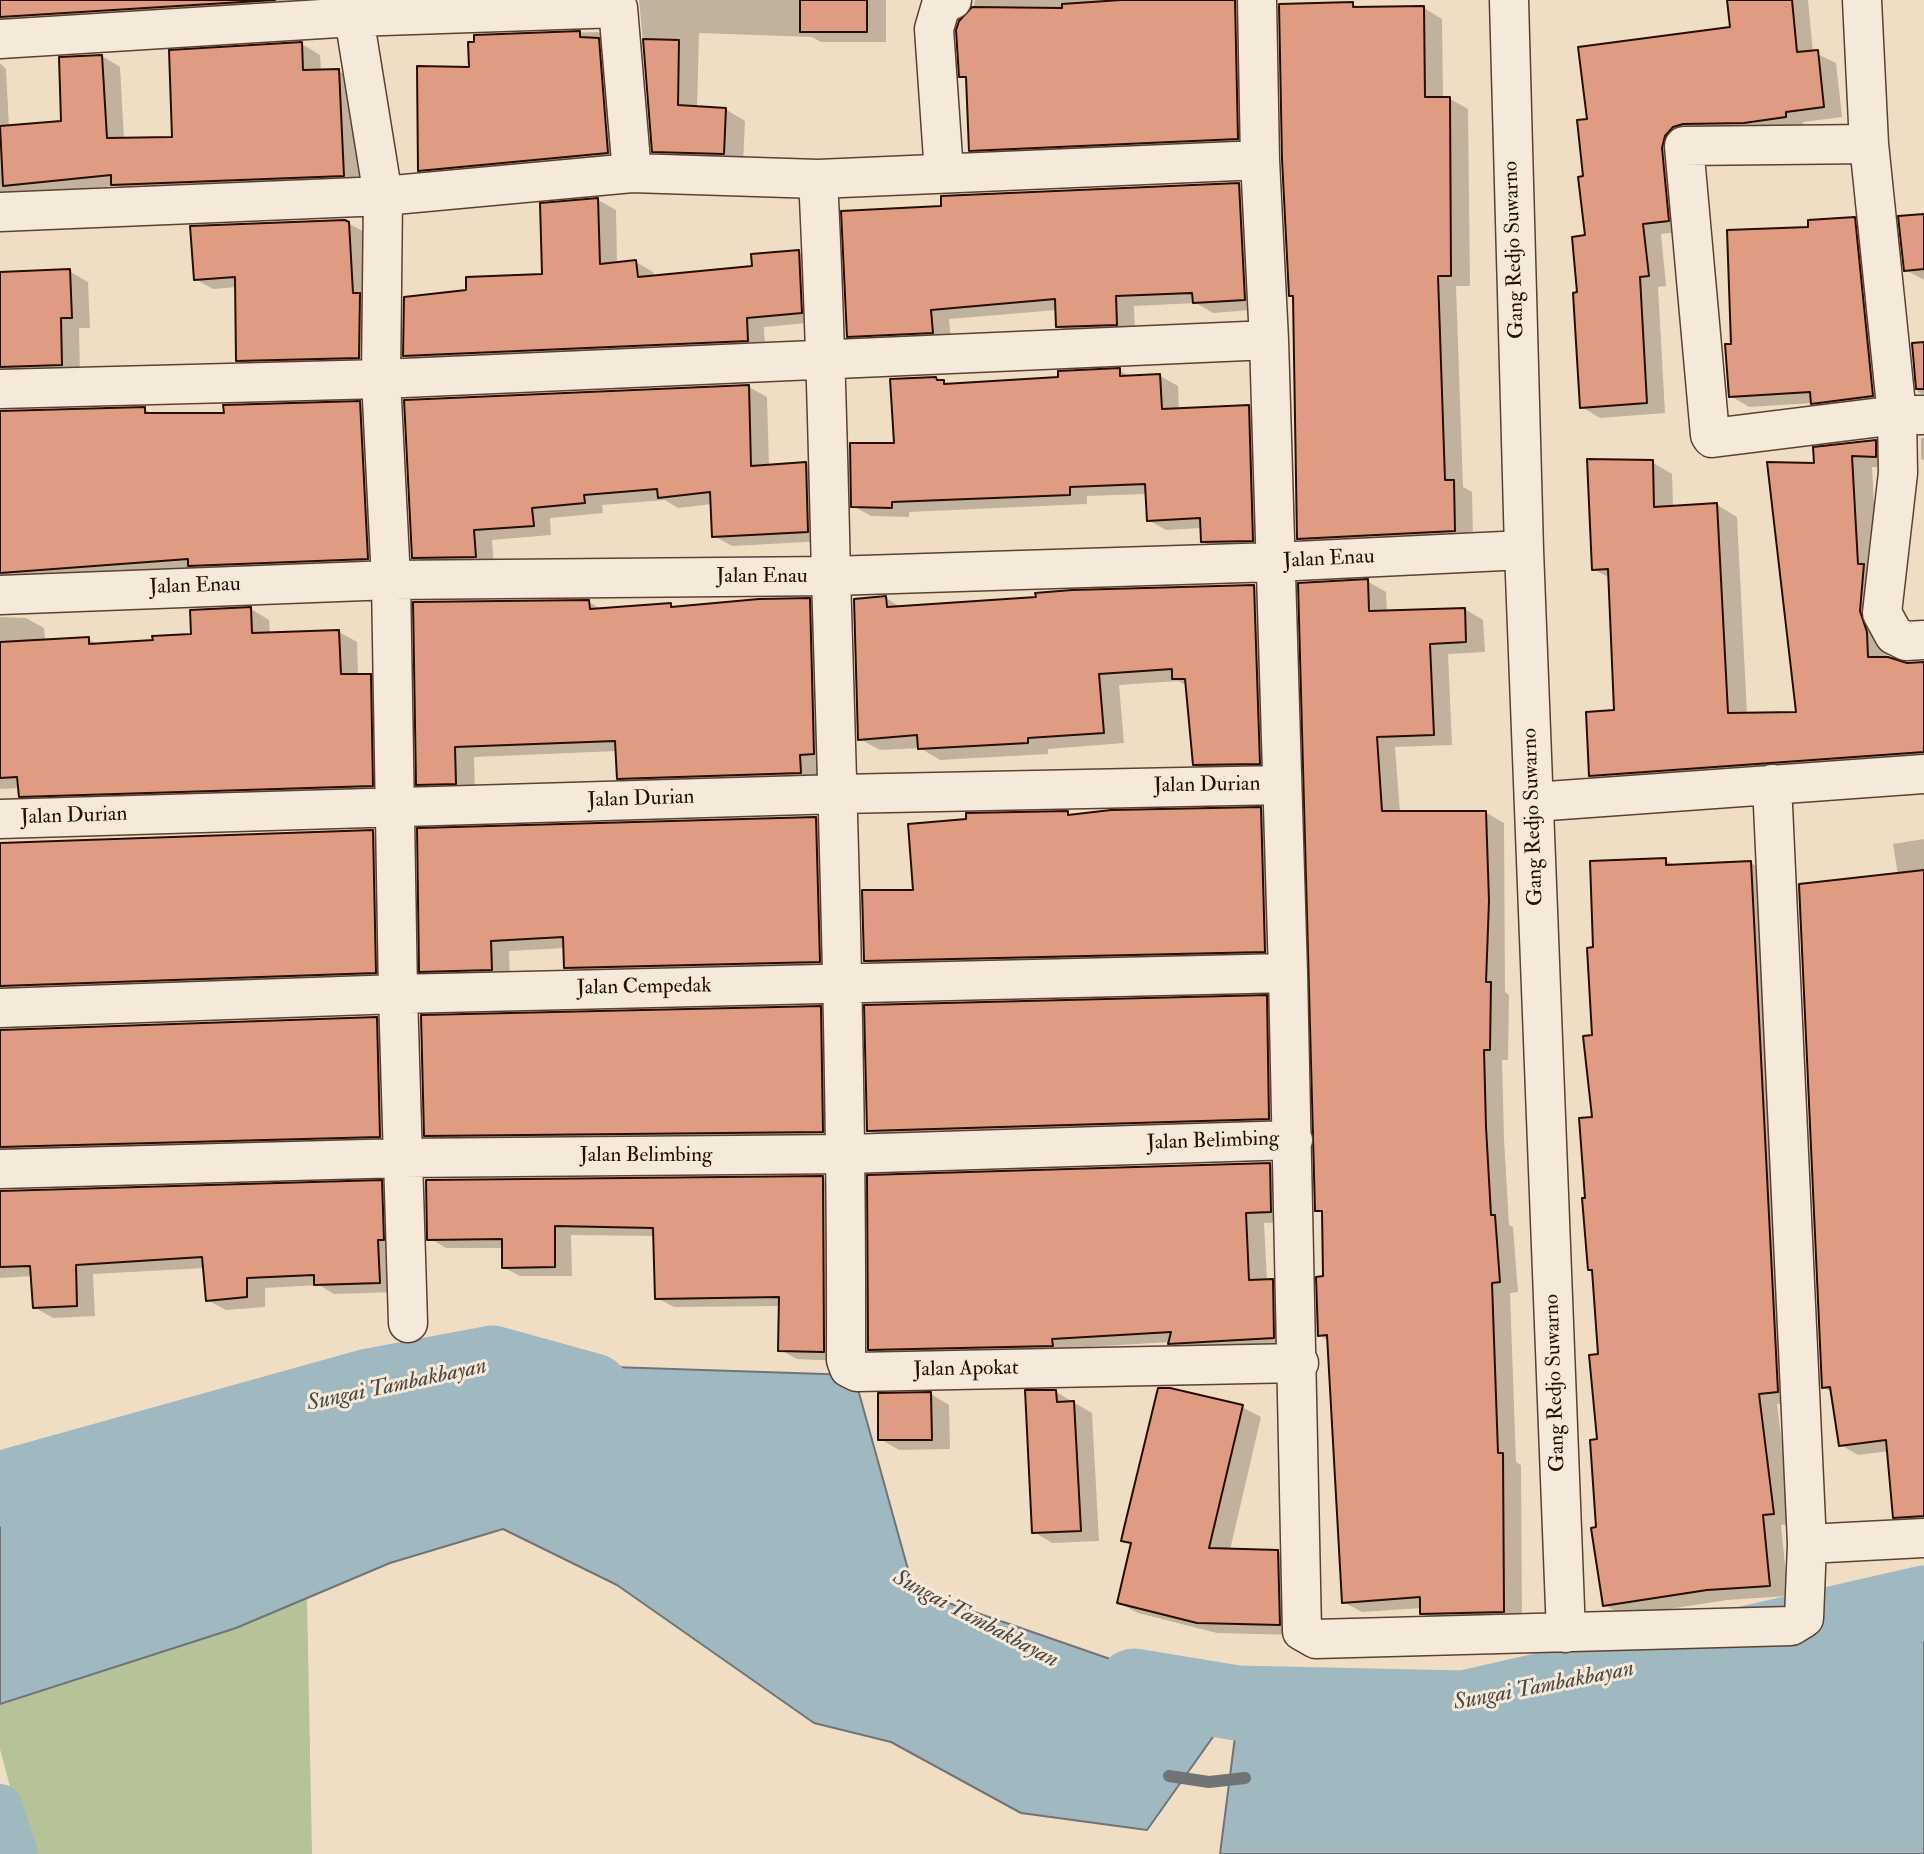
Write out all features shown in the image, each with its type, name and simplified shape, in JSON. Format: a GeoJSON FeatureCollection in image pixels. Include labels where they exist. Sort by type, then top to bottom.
{"type":"FeatureCollection","features":[{"type":"Feature","properties":{"kind":"street"},"geometry":{"type":"LineString","coordinates":[[944,173],[934,29],[941,5],[952,0]]}},
{"type":"Feature","properties":{"kind":"street"},"geometry":{"type":"LineString","coordinates":[[1257,0],[1259,160],[1269,340],[1293,1140],[1302,1631],[1316,1639],[1798,1624],[1804,1618],[1807,1544],[1772,784]]}},
{"type":"Feature","properties":{"kind":"street","name":"Gang Redjo Suwarno"},"geometry":{"type":"LineString","coordinates":[[1509,0],[1524,550],[1566,1633]]}},
{"type":"Feature","properties":{"kind":"street"},"geometry":{"type":"LineString","coordinates":[[1862,0],[1869,144],[1910,415],[1898,472],[1882,613],[1894,635],[1906,641],[1924,640]]}},
{"type":"Feature","properties":{"kind":"street"},"geometry":{"type":"LineString","coordinates":[[351,8],[383,196],[381,379],[391,580],[398,994],[408,1323]]}},
{"type":"Feature","properties":{"kind":"street"},"geometry":{"type":"LineString","coordinates":[[0,39],[351,8],[618,8],[632,173]]}},
{"type":"Feature","properties":{"kind":"street"},"geometry":{"type":"LineString","coordinates":[[1869,144],[1684,146],[1709,433],[1712,438],[1910,415]]}},
{"type":"Feature","properties":{"kind":"street"},"geometry":{"type":"LineString","coordinates":[[0,212],[383,196],[632,173],[818,179],[1259,160]]}},
{"type":"Feature","properties":{"kind":"street","name":"Jalan Apokat"},"geometry":{"type":"LineString","coordinates":[[818,179],[827,358],[844,983],[846,1360],[849,1368],[857,1372],[1299,1363]]}},
{"type":"Feature","properties":{"kind":"street"},"geometry":{"type":"LineString","coordinates":[[0,389],[381,379],[1269,340]]}},
{"type":"Feature","properties":{"kind":"street","name":"Jalan Enau"},"geometry":{"type":"LineString","coordinates":[[0,595],[391,580],[831,576],[1275,562],[1524,550]]}},
{"type":"Feature","properties":{"kind":"street"},"geometry":{"type":"LineString","coordinates":[[1534,802],[1924,774]]}},
{"type":"Feature","properties":{"kind":"street","name":"Jalan Durian"},"geometry":{"type":"LineString","coordinates":[[0,819],[839,793],[1281,785]]}},
{"type":"Feature","properties":{"kind":"street","name":"Jalan Cempedak"},"geometry":{"type":"LineString","coordinates":[[0,1008],[398,994],[1288,973]]}},
{"type":"Feature","properties":{"kind":"street","name":"Jalan Belimbing"},"geometry":{"type":"LineString","coordinates":[[0,1169],[402,1157],[847,1154],[1293,1140]]}},
{"type":"Feature","properties":{"kind":"street"},"geometry":{"type":"LineString","coordinates":[[1807,1544],[1924,1538]]}},
{"type":"Feature","properties":{"kind":"green space"},"geometry":{"type":"Polygon","coordinates":[[[307,1598],[312,1854],[28,1854],[0,1749],[0,1705],[236,1628],[307,1598]]]}},
{"type":"Feature","properties":{"kind":"water"},"geometry":{"type":"Polygon","coordinates":[[[492,1363],[854,1375],[914,1591],[1237,1703],[1147,1830],[1021,1813],[891,1742],[814,1723],[617,1585],[503,1529],[390,1563],[236,1628],[0,1704],[0,1484],[14,1486],[369,1386],[492,1363]]]}},
{"type":"Feature","properties":{"kind":"water"},"geometry":{"type":"Polygon","coordinates":[[[1924,1622],[1924,1854],[1220,1854],[1235,1737],[1805,1654],[1924,1622]]]}},
{"type":"Feature","properties":{"kind":"building"},"geometry":{"type":"Polygon","coordinates":[[[0,0],[275,0],[0,17],[0,0]]]}},
{"type":"Feature","properties":{"kind":"building"},"geometry":{"type":"Polygon","coordinates":[[[800,0],[867,0],[867,32],[800,32],[800,0]]]}},
{"type":"Feature","properties":{"kind":"building"},"geometry":{"type":"Polygon","coordinates":[[[1121,0],[1235,0],[1238,139],[969,151],[966,77],[959,77],[956,30],[959,21],[972,7],[1062,8],[1062,4],[1121,0]]]}},
{"type":"Feature","properties":{"kind":"building"},"geometry":{"type":"Polygon","coordinates":[[[1727,0],[1792,0],[1797,52],[1818,50],[1824,107],[1786,112],[1786,117],[1744,123],[1683,124],[1673,127],[1665,136],[1662,148],[1669,221],[1643,224],[1649,276],[1640,277],[1647,403],[1580,408],[1573,293],[1577,292],[1572,237],[1585,235],[1578,177],[1583,176],[1577,120],[1587,119],[1578,47],[1730,27],[1727,0]]]}},
{"type":"Feature","properties":{"kind":"building"},"geometry":{"type":"Polygon","coordinates":[[[1353,2],[1353,7],[1424,6],[1425,97],[1450,97],[1451,276],[1438,276],[1445,480],[1454,480],[1455,531],[1297,539],[1293,296],[1289,296],[1282,159],[1279,4],[1353,2]]]}},
{"type":"Feature","properties":{"kind":"building"},"geometry":{"type":"Polygon","coordinates":[[[580,31],[580,37],[599,38],[608,153],[418,171],[417,66],[469,67],[468,42],[474,42],[474,35],[580,31]]]}},
{"type":"Feature","properties":{"kind":"building"},"geometry":{"type":"Polygon","coordinates":[[[643,39],[679,40],[678,105],[726,108],[724,154],[652,152],[643,39]]]}},
{"type":"Feature","properties":{"kind":"building"},"geometry":{"type":"Polygon","coordinates":[[[302,42],[303,70],[339,69],[344,176],[111,185],[111,175],[3,186],[0,126],[61,121],[59,57],[102,55],[107,138],[172,137],[169,50],[302,42]]]}},
{"type":"Feature","properties":{"kind":"building"},"geometry":{"type":"Polygon","coordinates":[[[1239,183],[1245,300],[1193,303],[1192,293],[1116,296],[1117,325],[1056,327],[1055,299],[931,310],[933,333],[847,337],[841,211],[941,206],[941,196],[1239,183]]]}},
{"type":"Feature","properties":{"kind":"building"},"geometry":{"type":"Polygon","coordinates":[[[598,198],[600,264],[636,260],[638,277],[752,266],[751,254],[799,250],[802,313],[747,318],[748,341],[403,356],[404,297],[466,290],[466,277],[542,274],[540,203],[598,198]]]}},
{"type":"Feature","properties":{"kind":"building"},"geometry":{"type":"Polygon","coordinates":[[[1924,214],[1924,269],[1904,271],[1898,216],[1924,214]]]}},
{"type":"Feature","properties":{"kind":"building"},"geometry":{"type":"Polygon","coordinates":[[[1855,217],[1873,396],[1811,404],[1810,392],[1729,397],[1725,344],[1731,344],[1727,230],[1808,227],[1808,220],[1855,217]]]}},
{"type":"Feature","properties":{"kind":"building"},"geometry":{"type":"Polygon","coordinates":[[[349,222],[353,293],[360,293],[359,358],[236,361],[235,277],[194,280],[190,226],[349,222]]]}},
{"type":"Feature","properties":{"kind":"building"},"geometry":{"type":"Polygon","coordinates":[[[70,269],[72,318],[61,318],[62,365],[0,367],[0,272],[70,269]]]}},
{"type":"Feature","properties":{"kind":"building"},"geometry":{"type":"Polygon","coordinates":[[[1924,342],[1924,389],[1916,389],[1912,343],[1924,342]]]}},
{"type":"Feature","properties":{"kind":"building"},"geometry":{"type":"Polygon","coordinates":[[[1120,368],[1120,376],[1160,374],[1162,409],[1249,405],[1253,541],[1201,542],[1200,518],[1147,521],[1145,484],[1070,487],[1070,495],[892,502],[892,508],[851,507],[850,443],[894,443],[890,379],[936,377],[937,380],[944,380],[944,384],[1058,377],[1058,371],[1120,368]]]}},
{"type":"Feature","properties":{"kind":"building"},"geometry":{"type":"Polygon","coordinates":[[[749,385],[751,466],[806,462],[808,532],[712,537],[710,492],[658,498],[657,489],[584,495],[585,503],[532,508],[534,526],[474,530],[476,557],[412,558],[404,400],[749,385]]]}},
{"type":"Feature","properties":{"kind":"building"},"geometry":{"type":"Polygon","coordinates":[[[360,401],[368,559],[188,566],[188,559],[0,573],[0,411],[145,407],[145,413],[224,413],[223,405],[360,401]]]}},
{"type":"Feature","properties":{"kind":"building"},"geometry":{"type":"Polygon","coordinates":[[[1876,440],[1876,457],[1852,456],[1858,564],[1864,564],[1860,611],[1867,632],[1868,657],[1888,657],[1907,663],[1924,662],[1924,752],[1589,776],[1586,712],[1614,710],[1608,569],[1592,570],[1587,459],[1653,460],[1654,507],[1717,503],[1728,713],[1796,712],[1767,462],[1814,463],[1813,447],[1876,440]]]}},
{"type":"Feature","properties":{"kind":"building"},"geometry":{"type":"Polygon","coordinates":[[[1368,579],[1369,611],[1465,608],[1466,642],[1430,644],[1434,735],[1377,737],[1382,811],[1486,811],[1489,901],[1486,982],[1491,982],[1490,1050],[1484,1050],[1491,1215],[1495,1215],[1500,1282],[1492,1283],[1498,1453],[1503,1453],[1504,1612],[1420,1614],[1420,1597],[1342,1603],[1327,1335],[1318,1336],[1316,1277],[1323,1276],[1322,1211],[1315,1211],[1298,583],[1368,579]]]}},
{"type":"Feature","properties":{"kind":"building"},"geometry":{"type":"Polygon","coordinates":[[[1254,585],[1260,764],[1193,765],[1185,679],[1172,679],[1172,669],[1099,674],[1104,733],[1028,738],[1028,743],[918,749],[917,735],[858,740],[854,599],[886,596],[887,607],[1036,597],[1035,593],[1072,590],[1254,585]]]}},
{"type":"Feature","properties":{"kind":"building"},"geometry":{"type":"Polygon","coordinates":[[[810,598],[814,754],[800,755],[801,773],[617,779],[615,741],[455,747],[456,784],[416,785],[413,602],[589,600],[590,609],[810,598]]]}},
{"type":"Feature","properties":{"kind":"building"},"geometry":{"type":"Polygon","coordinates":[[[251,607],[252,633],[339,630],[341,674],[371,674],[373,786],[19,797],[17,777],[0,778],[0,642],[89,637],[89,644],[153,640],[152,636],[191,634],[190,610],[251,607]]]}},
{"type":"Feature","properties":{"kind":"building"},"geometry":{"type":"Polygon","coordinates":[[[1261,807],[1265,952],[864,961],[862,890],[913,890],[908,824],[966,819],[966,813],[1068,811],[1068,815],[1111,810],[1261,807]]]}},
{"type":"Feature","properties":{"kind":"building"},"geometry":{"type":"Polygon","coordinates":[[[816,817],[820,962],[564,968],[563,937],[491,941],[492,970],[419,972],[417,828],[816,817]]]}},
{"type":"Feature","properties":{"kind":"building"},"geometry":{"type":"Polygon","coordinates":[[[373,830],[376,973],[0,986],[0,843],[373,830]]]}},
{"type":"Feature","properties":{"kind":"building"},"geometry":{"type":"Polygon","coordinates":[[[1666,858],[1666,865],[1751,861],[1778,1392],[1759,1394],[1774,1514],[1763,1515],[1770,1586],[1707,1590],[1603,1606],[1591,1528],[1596,1527],[1590,1440],[1597,1439],[1589,1355],[1598,1354],[1592,1270],[1588,1270],[1582,1198],[1585,1198],[1579,1118],[1592,1117],[1583,1036],[1592,1035],[1587,948],[1593,947],[1590,861],[1666,858]]]}},
{"type":"Feature","properties":{"kind":"building"},"geometry":{"type":"Polygon","coordinates":[[[1924,870],[1924,1516],[1893,1518],[1886,1440],[1839,1446],[1830,1387],[1822,1388],[1799,884],[1924,870]]]}},
{"type":"Feature","properties":{"kind":"building"},"geometry":{"type":"Polygon","coordinates":[[[1267,995],[1269,1119],[867,1131],[864,1005],[1267,995]]]}},
{"type":"Feature","properties":{"kind":"building"},"geometry":{"type":"Polygon","coordinates":[[[821,1006],[823,1132],[424,1136],[421,1015],[821,1006]]]}},
{"type":"Feature","properties":{"kind":"building"},"geometry":{"type":"Polygon","coordinates":[[[377,1017],[380,1137],[0,1147],[0,1030],[377,1017]]]}},
{"type":"Feature","properties":{"kind":"building"},"geometry":{"type":"Polygon","coordinates":[[[1270,1163],[1271,1212],[1246,1213],[1249,1280],[1273,1279],[1274,1338],[1168,1344],[1171,1332],[1052,1339],[1053,1346],[868,1350],[867,1175],[1270,1163]]]}},
{"type":"Feature","properties":{"kind":"building"},"geometry":{"type":"Polygon","coordinates":[[[823,1176],[824,1352],[778,1351],[779,1297],[655,1299],[653,1228],[555,1226],[555,1267],[502,1268],[502,1239],[427,1240],[426,1180],[823,1176]]]}},
{"type":"Feature","properties":{"kind":"building"},"geometry":{"type":"Polygon","coordinates":[[[382,1180],[384,1240],[378,1240],[380,1283],[314,1285],[314,1275],[247,1278],[247,1297],[206,1301],[202,1257],[76,1265],[77,1306],[33,1308],[30,1266],[0,1267],[0,1191],[382,1180]]]}},
{"type":"Feature","properties":{"kind":"building"},"geometry":{"type":"Polygon","coordinates":[[[1158,1388],[1170,1388],[1243,1405],[1209,1548],[1278,1550],[1280,1625],[1197,1623],[1117,1603],[1131,1543],[1121,1541],[1158,1388]]]}},
{"type":"Feature","properties":{"kind":"building"},"geometry":{"type":"Polygon","coordinates":[[[1025,1390],[1056,1390],[1057,1402],[1074,1401],[1081,1531],[1032,1533],[1025,1390]]]}},
{"type":"Feature","properties":{"kind":"building"},"geometry":{"type":"Polygon","coordinates":[[[931,1392],[932,1440],[878,1440],[878,1393],[931,1392]]]}},
{"type":"Feature","properties":{"kind":"waterway","name":"Sungai Tambakbayan"},"geometry":{"type":"LineString","coordinates":[[0,1489],[369,1386],[492,1363],[593,1391]]}},
{"type":"Feature","properties":{"kind":"waterway","name":"Sungai Tambakbayan"},"geometry":{"type":"LineString","coordinates":[[1134,1686],[1237,1703],[1464,1708],[1924,1603]]}},
{"type":"Feature","properties":{"kind":"waterway"},"geometry":{"type":"LineString","coordinates":[[1169,1776],[1209,1782],[1245,1778]]}},
{"type":"Feature","properties":{"kind":"waterway"},"geometry":{"type":"LineString","coordinates":[[0,1806],[16,1854]]}}]}
